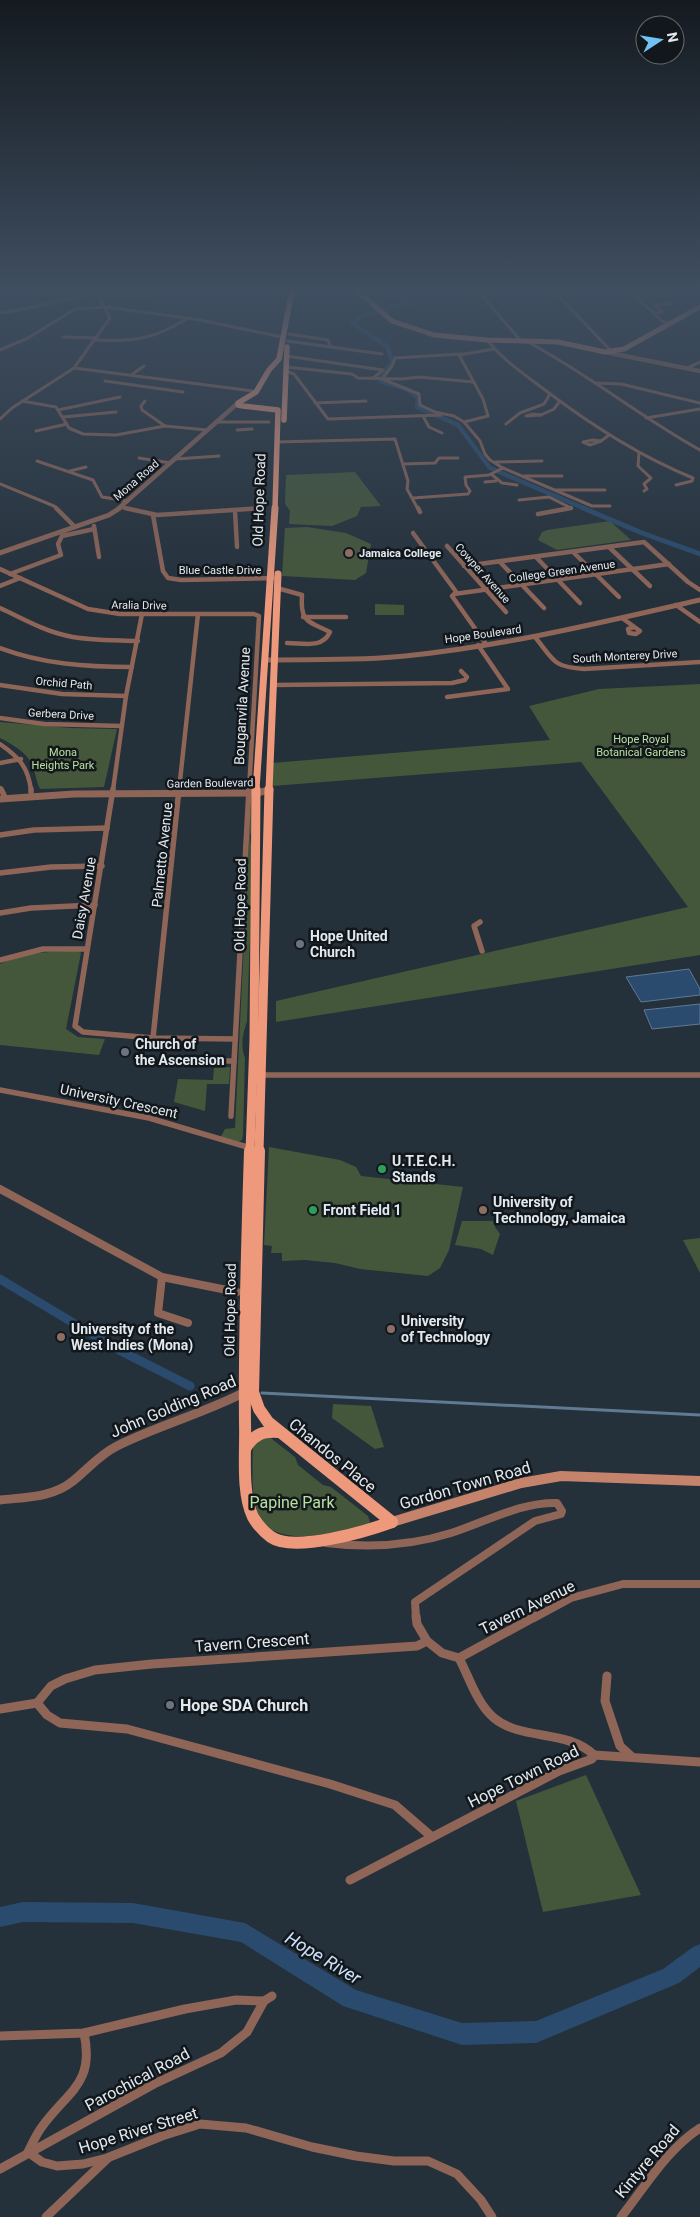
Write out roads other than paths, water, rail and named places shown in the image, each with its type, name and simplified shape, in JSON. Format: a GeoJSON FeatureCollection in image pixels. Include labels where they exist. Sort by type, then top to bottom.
{"type":"FeatureCollection","features":[{"type":"Feature","properties":{"kind":"main road","name":"Old Hope Road"},"geometry":{"type":"LineString","coordinates":[[238,404],[254,393]]}},
{"type":"Feature","properties":{"kind":"main road","name":"Old Hope Road"},"geometry":{"type":"LineString","coordinates":[[259,1409],[248,1390],[249,1148],[257,1075],[274,685],[270,660],[280,442],[284,393]]}},
{"type":"Feature","properties":{"kind":"main road"},"geometry":{"type":"LineString","coordinates":[[238,404],[248,407],[270,408],[278,406],[284,401]]}},
{"type":"Feature","properties":{"kind":"main road","name":"Old Hope Road"},"geometry":{"type":"LineString","coordinates":[[270,408],[278,410],[280,442]]}},
{"type":"Feature","properties":{"kind":"main road","name":"Old Hope Road"},"geometry":{"type":"LineString","coordinates":[[274,578],[277,588],[270,660],[252,790],[254,1040],[261,1150],[244,1450],[246,1488],[253,1517],[272,1538],[285,1542],[306,1542]]}},
{"type":"Feature","properties":{"kind":"main road","name":"Chandos Place"},"geometry":{"type":"LineString","coordinates":[[259,1409],[278,1432],[392,1522]]}},
{"type":"Feature","properties":{"kind":"main road"},"geometry":{"type":"LineString","coordinates":[[244,1450],[256,1434],[266,1431],[278,1432]]}},
{"type":"Feature","properties":{"kind":"main road","name":"Gordon Town Road"},"geometry":{"type":"LineString","coordinates":[[306,1542],[354,1535],[521,1483],[561,1476],[700,1481]]}},
{"type":"Feature","properties":{"kind":"street"},"geometry":{"type":"LineString","coordinates":[[0,419],[34,393]]}},
{"type":"Feature","properties":{"kind":"street"},"geometry":{"type":"LineString","coordinates":[[308,393],[328,419],[447,415]]}},
{"type":"Feature","properties":{"kind":"street"},"geometry":{"type":"LineString","coordinates":[[418,393],[420,405],[454,416],[464,422],[480,441],[485,454],[503,468],[592,506],[610,506]]}},
{"type":"Feature","properties":{"kind":"street"},"geometry":{"type":"LineString","coordinates":[[464,422],[488,416],[480,393]]}},
{"type":"Feature","properties":{"kind":"street"},"geometry":{"type":"LineString","coordinates":[[610,393],[676,437],[700,450]]}},
{"type":"Feature","properties":{"kind":"street"},"geometry":{"type":"LineString","coordinates":[[661,393],[700,403]]}},
{"type":"Feature","properties":{"kind":"street"},"geometry":{"type":"LineString","coordinates":[[506,424],[520,413],[544,404],[550,394],[609,435],[639,453],[693,478],[676,485]]}},
{"type":"Feature","properties":{"kind":"street"},"geometry":{"type":"LineString","coordinates":[[58,410],[120,397]]}},
{"type":"Feature","properties":{"kind":"street"},"geometry":{"type":"LineString","coordinates":[[22,401],[54,406],[67,424],[78,432],[96,435],[123,435],[164,426],[207,430]]}},
{"type":"Feature","properties":{"kind":"street"},"geometry":{"type":"LineString","coordinates":[[145,401],[141,406],[142,410],[164,426]]}},
{"type":"Feature","properties":{"kind":"street"},"geometry":{"type":"LineString","coordinates":[[315,403],[366,401]]}},
{"type":"Feature","properties":{"kind":"street"},"geometry":{"type":"LineString","coordinates":[[540,415],[554,409],[560,401]]}},
{"type":"Feature","properties":{"kind":"street","name":"Mona Road"},"geometry":{"type":"LineString","coordinates":[[2,551],[75,527],[109,514],[121,507],[215,422],[238,404]]}},
{"type":"Feature","properties":{"kind":"street"},"geometry":{"type":"LineString","coordinates":[[227,412],[248,407]]}},
{"type":"Feature","properties":{"kind":"street"},"geometry":{"type":"LineString","coordinates":[[646,418],[700,409]]}},
{"type":"Feature","properties":{"kind":"street"},"geometry":{"type":"LineString","coordinates":[[63,417],[116,412]]}},
{"type":"Feature","properties":{"kind":"street"},"geometry":{"type":"LineString","coordinates":[[423,416],[429,427],[442,433]]}},
{"type":"Feature","properties":{"kind":"street"},"geometry":{"type":"LineString","coordinates":[[215,422],[268,422]]}},
{"type":"Feature","properties":{"kind":"street"},"geometry":{"type":"LineString","coordinates":[[237,430],[252,431],[252,422]]}},
{"type":"Feature","properties":{"kind":"street"},"geometry":{"type":"LineString","coordinates":[[36,432],[67,424]]}},
{"type":"Feature","properties":{"kind":"street"},"geometry":{"type":"LineString","coordinates":[[602,441],[609,435]]}},
{"type":"Feature","properties":{"kind":"street"},"geometry":{"type":"LineString","coordinates":[[280,442],[392,438],[396,440],[408,481],[407,489],[420,512]]}},
{"type":"Feature","properties":{"kind":"street"},"geometry":{"type":"LineString","coordinates":[[639,453],[638,467],[651,478],[644,484],[647,489],[644,491]]}},
{"type":"Feature","properties":{"kind":"street"},"geometry":{"type":"LineString","coordinates":[[176,459],[219,456]]}},
{"type":"Feature","properties":{"kind":"street"},"geometry":{"type":"LineString","coordinates":[[139,458],[171,463]]}},
{"type":"Feature","properties":{"kind":"street"},"geometry":{"type":"LineString","coordinates":[[403,464],[435,463],[439,458],[458,458]]}},
{"type":"Feature","properties":{"kind":"street"},"geometry":{"type":"LineString","coordinates":[[37,461],[95,481],[102,497],[128,502]]}},
{"type":"Feature","properties":{"kind":"street"},"geometry":{"type":"LineString","coordinates":[[494,462],[542,461]]}},
{"type":"Feature","properties":{"kind":"street"},"geometry":{"type":"LineString","coordinates":[[68,471],[86,467]]}},
{"type":"Feature","properties":{"kind":"street"},"geometry":{"type":"LineString","coordinates":[[413,498],[470,493],[465,477],[493,473],[503,468]]}},
{"type":"Feature","properties":{"kind":"street"},"geometry":{"type":"LineString","coordinates":[[493,473],[496,481]]}},
{"type":"Feature","properties":{"kind":"street"},"geometry":{"type":"LineString","coordinates":[[520,476],[562,476]]}},
{"type":"Feature","properties":{"kind":"street"},"geometry":{"type":"LineString","coordinates":[[485,482],[496,481],[508,486],[517,485]]}},
{"type":"Feature","properties":{"kind":"street"},"geometry":{"type":"LineString","coordinates":[[0,484],[54,506],[75,527]]}},
{"type":"Feature","properties":{"kind":"street"},"geometry":{"type":"LineString","coordinates":[[552,490],[605,490]]}},
{"type":"Feature","properties":{"kind":"street"},"geometry":{"type":"LineString","coordinates":[[519,500],[549,496],[571,508],[538,514]]}},
{"type":"Feature","properties":{"kind":"street"},"geometry":{"type":"LineString","coordinates":[[562,502],[573,499]]}},
{"type":"Feature","properties":{"kind":"street"},"geometry":{"type":"LineString","coordinates":[[121,507],[153,515],[263,508]]}},
{"type":"Feature","properties":{"kind":"street"},"geometry":{"type":"LineString","coordinates":[[235,510],[237,547]]}},
{"type":"Feature","properties":{"kind":"street","name":"Blue Castle Drive"},"geometry":{"type":"LineString","coordinates":[[153,515],[162,571],[168,578],[181,580],[274,578]]}},
{"type":"Feature","properties":{"kind":"street"},"geometry":{"type":"LineString","coordinates":[[10,574],[61,555],[58,544],[62,536],[94,528],[99,557]]}},
{"type":"Feature","properties":{"kind":"street"},"geometry":{"type":"LineString","coordinates":[[414,533],[457,593],[452,596],[486,644]]}},
{"type":"Feature","properties":{"kind":"street"},"geometry":{"type":"LineString","coordinates":[[464,566],[644,542],[688,582],[700,590]]}},
{"type":"Feature","properties":{"kind":"street","name":"Cowper Avenue"},"geometry":{"type":"LineString","coordinates":[[447,546],[506,612]]}},
{"type":"Feature","properties":{"kind":"street"},"geometry":{"type":"LineString","coordinates":[[609,547],[650,586]]}},
{"type":"Feature","properties":{"kind":"street"},"geometry":{"type":"LineString","coordinates":[[573,552],[598,574],[619,597]]}},
{"type":"Feature","properties":{"kind":"street"},"geometry":{"type":"LineString","coordinates":[[536,557],[580,603]]}},
{"type":"Feature","properties":{"kind":"street"},"geometry":{"type":"LineString","coordinates":[[500,562],[544,608]]}},
{"type":"Feature","properties":{"kind":"street","name":"College Green Avenue"},"geometry":{"type":"LineString","coordinates":[[457,593],[669,564]]}},
{"type":"Feature","properties":{"kind":"street","name":"Aralia Drive"},"geometry":{"type":"LineString","coordinates":[[0,569],[88,609],[110,614],[257,614]]}},
{"type":"Feature","properties":{"kind":"street"},"geometry":{"type":"LineString","coordinates":[[0,586],[20,578]]}},
{"type":"Feature","properties":{"kind":"street"},"geometry":{"type":"LineString","coordinates":[[277,588],[302,595],[301,613],[304,617],[312,624],[330,632],[326,640],[321,643],[287,643]]}},
{"type":"Feature","properties":{"kind":"street","name":"Hope Boulevard"},"geometry":{"type":"LineString","coordinates":[[270,660],[385,657],[486,644],[535,637],[700,600]]}},
{"type":"Feature","properties":{"kind":"street"},"geometry":{"type":"LineString","coordinates":[[676,605],[700,622]]}},
{"type":"Feature","properties":{"kind":"street"},"geometry":{"type":"LineString","coordinates":[[0,608],[32,623],[69,636],[100,640],[138,641]]}},
{"type":"Feature","properties":{"kind":"street","name":"Daisy Avenue"},"geometry":{"type":"LineString","coordinates":[[142,614],[126,696],[102,866],[75,1022],[77,1029],[83,1032],[153,1038],[235,1039]]}},
{"type":"Feature","properties":{"kind":"street","name":"Palmetto Avenue"},"geometry":{"type":"LineString","coordinates":[[153,1038],[198,614]]}},
{"type":"Feature","properties":{"kind":"street","name":"Bouganvila Avenue"},"geometry":{"type":"LineString","coordinates":[[231,1116],[252,790],[259,616],[257,614]]}},
{"type":"Feature","properties":{"kind":"street"},"geometry":{"type":"LineString","coordinates":[[304,617],[346,616]]}},
{"type":"Feature","properties":{"kind":"street"},"geometry":{"type":"LineString","coordinates":[[622,618],[634,627]]}},
{"type":"Feature","properties":{"kind":"street","name":"South Monterey Drive"},"geometry":{"type":"LineString","coordinates":[[535,637],[558,665],[565,668],[584,669],[700,662]]}},
{"type":"Feature","properties":{"kind":"street"},"geometry":{"type":"LineString","coordinates":[[447,697],[508,689],[478,645]]}},
{"type":"Feature","properties":{"kind":"street"},"geometry":{"type":"LineString","coordinates":[[0,648],[34,659],[59,664],[132,667]]}},
{"type":"Feature","properties":{"kind":"street"},"geometry":{"type":"LineString","coordinates":[[274,685],[374,686],[452,683],[465,680],[467,677],[466,673],[461,671]]}},
{"type":"Feature","properties":{"kind":"street","name":"Orchid Path"},"geometry":{"type":"LineString","coordinates":[[0,684],[62,694],[126,696]]}},
{"type":"Feature","properties":{"kind":"street","name":"Gerbera Drive"},"geometry":{"type":"LineString","coordinates":[[0,718],[64,726],[122,726]]}},
{"type":"Feature","properties":{"kind":"street"},"geometry":{"type":"LineString","coordinates":[[0,744],[25,763],[32,792]]}},
{"type":"Feature","properties":{"kind":"street"},"geometry":{"type":"LineString","coordinates":[[0,763],[21,759]]}},
{"type":"Feature","properties":{"kind":"street"},"geometry":{"type":"LineString","coordinates":[[0,788],[1,796]]}},
{"type":"Feature","properties":{"kind":"street","name":"Garden Boulevard"},"geometry":{"type":"LineString","coordinates":[[1,796],[32,792],[270,790]]}},
{"type":"Feature","properties":{"kind":"street","name":"Garden Boulevard"},"geometry":{"type":"LineString","coordinates":[[1,796],[112,792]]}},
{"type":"Feature","properties":{"kind":"street"},"geometry":{"type":"LineString","coordinates":[[0,835],[34,830],[107,828]]}},
{"type":"Feature","properties":{"kind":"street"},"geometry":{"type":"LineString","coordinates":[[0,873],[51,867],[102,866]]}},
{"type":"Feature","properties":{"kind":"street"},"geometry":{"type":"LineString","coordinates":[[0,913],[31,908],[95,905]]}},
{"type":"Feature","properties":{"kind":"street"},"geometry":{"type":"LineString","coordinates":[[480,922],[474,926],[482,951]]}},
{"type":"Feature","properties":{"kind":"street"},"geometry":{"type":"LineString","coordinates":[[0,960],[24,951],[41,948],[87,948]]}},
{"type":"Feature","properties":{"kind":"street"},"geometry":{"type":"LineString","coordinates":[[186,1061],[234,1061]]}},
{"type":"Feature","properties":{"kind":"street"},"geometry":{"type":"LineString","coordinates":[[257,1075],[373,1076],[445,1073],[700,1075]]}},
{"type":"Feature","properties":{"kind":"street","name":"University Crescent"},"geometry":{"type":"LineString","coordinates":[[0,1090],[149,1118],[261,1150]]}},
{"type":"Feature","properties":{"kind":"street"},"geometry":{"type":"LineString","coordinates":[[0,1189],[162,1277],[237,1292]]}},
{"type":"Feature","properties":{"kind":"street"},"geometry":{"type":"LineString","coordinates":[[162,1277],[158,1313],[188,1323]]}},
{"type":"Feature","properties":{"kind":"street","name":"John Golding Road"},"geometry":{"type":"LineString","coordinates":[[0,1500],[45,1495],[58,1490],[72,1482],[96,1459],[117,1446],[218,1406],[248,1390]]}},
{"type":"Feature","properties":{"kind":"street"},"geometry":{"type":"LineString","coordinates":[[306,1542],[385,1547],[449,1534],[535,1505],[552,1503],[560,1506],[561,1514],[535,1522],[415,1602],[417,1624],[427,1641],[439,1652],[450,1658],[460,1658]]}},
{"type":"Feature","properties":{"kind":"street","name":"Tavern Avenue"},"geometry":{"type":"LineString","coordinates":[[460,1658],[571,1598],[623,1584],[700,1584]]}},
{"type":"Feature","properties":{"kind":"street","name":"Tavern Crescent"},"geometry":{"type":"LineString","coordinates":[[37,1703],[51,1686],[65,1679],[95,1670],[152,1664],[416,1646],[427,1641]]}},
{"type":"Feature","properties":{"kind":"street","name":"Hope Town Road"},"geometry":{"type":"LineString","coordinates":[[350,1880],[559,1771],[592,1759],[594,1755],[591,1749],[580,1744],[520,1730],[494,1718],[475,1689],[460,1658]]}},
{"type":"Feature","properties":{"kind":"street"},"geometry":{"type":"LineString","coordinates":[[607,1676],[605,1701],[620,1746],[631,1756]]}},
{"type":"Feature","properties":{"kind":"street"},"geometry":{"type":"LineString","coordinates":[[0,1708],[37,1703],[47,1716],[60,1723],[127,1729],[330,1784],[395,1805],[432,1837]]}},
{"type":"Feature","properties":{"kind":"street"},"geometry":{"type":"LineString","coordinates":[[594,1755],[700,1762]]}},
{"type":"Feature","properties":{"kind":"street","name":"Parochical Road"},"geometry":{"type":"LineString","coordinates":[[0,2170],[28,2152],[99,2116],[154,2084],[221,2053],[247,2032],[268,1999],[236,2000],[185,2009],[84,2033]]}},
{"type":"Feature","properties":{"kind":"street"},"geometry":{"type":"LineString","coordinates":[[0,2036],[84,2033],[89,2049],[87,2066],[82,2080],[41,2126],[28,2152]]}},
{"type":"Feature","properties":{"kind":"street","name":"Hope River Street"},"geometry":{"type":"LineString","coordinates":[[28,2152],[42,2162],[57,2166],[83,2164],[107,2158],[162,2136],[200,2124],[246,2128],[312,2147],[356,2156],[394,2161],[428,2161],[457,2174],[481,2200],[492,2217]]}},
{"type":"Feature","properties":{"kind":"street","name":"Kintyre Road"},"geometry":{"type":"LineString","coordinates":[[621,2217],[681,2144],[695,2130],[700,2128]]}},
{"type":"Feature","properties":{"kind":"street"},"geometry":{"type":"LineString","coordinates":[[46,2217],[107,2158]]}},
{"type":"Feature","properties":{"kind":"water"},"geometry":{"type":"Polygon","coordinates":[[[689,969],[700,989],[700,995],[641,1002],[626,977],[689,969]]]}},
{"type":"Feature","properties":{"kind":"water"},"geometry":{"type":"Polygon","coordinates":[[[700,1004],[700,1024],[652,1029],[644,1010],[700,1004]]]}},
{"type":"Feature","properties":{"kind":"waterway"},"geometry":{"type":"LineString","coordinates":[[413,393],[418,398],[417,407],[458,425],[490,468],[586,509]]}},
{"type":"Feature","properties":{"kind":"waterway"},"geometry":{"type":"LineString","coordinates":[[583,508],[642,533],[700,554]]}},
{"type":"Feature","properties":{"kind":"waterway"},"geometry":{"type":"LineString","coordinates":[[0,1279],[117,1349],[190,1386]]}},
{"type":"Feature","properties":{"kind":"waterway"},"geometry":{"type":"LineString","coordinates":[[262,1393],[700,1415]]}},
{"type":"Feature","properties":{"kind":"waterway","name":"Hope River"},"geometry":{"type":"LineString","coordinates":[[0,1917],[23,1912],[133,1913],[245,1933],[351,1999],[462,2034],[536,2032],[671,1976],[700,1954]]}},
{"type":"Feature","properties":{"kind":"place","name":"Jamaica College"},"geometry":{"type":"Point","coordinates":[349,553]}},
{"type":"Feature","properties":{"kind":"place","name":"Hope United Church"},"geometry":{"type":"Point","coordinates":[300,944]}},
{"type":"Feature","properties":{"kind":"place","name":"Church of the Ascension"},"geometry":{"type":"Point","coordinates":[125,1052]}},
{"type":"Feature","properties":{"kind":"place","name":"U.T.E.C.H. Stands"},"geometry":{"type":"Point","coordinates":[382,1169]}},
{"type":"Feature","properties":{"kind":"place","name":"Front Field 1"},"geometry":{"type":"Point","coordinates":[313,1210]}},
{"type":"Feature","properties":{"kind":"place","name":"University of Technology, Jamaica"},"geometry":{"type":"Point","coordinates":[483,1210]}},
{"type":"Feature","properties":{"kind":"place","name":"University of Technology"},"geometry":{"type":"Point","coordinates":[391,1329]}},
{"type":"Feature","properties":{"kind":"place","name":"University of the West Indies (Mona)"},"geometry":{"type":"Point","coordinates":[61,1337]}},
{"type":"Feature","properties":{"kind":"place","name":"Hope SDA Church"},"geometry":{"type":"Point","coordinates":[170,1705]}},
{"type":"Feature","properties":{"kind":"park label","name":"Hope Royal Botanical Gardens"},"geometry":{"type":"Point","coordinates":[641,745]}},
{"type":"Feature","properties":{"kind":"park label","name":"Mona Heights Park"},"geometry":{"type":"Point","coordinates":[63,758]}},
{"type":"Feature","properties":{"kind":"park label","name":"Papine Park"},"geometry":{"type":"Point","coordinates":[292,1502]}}]}
